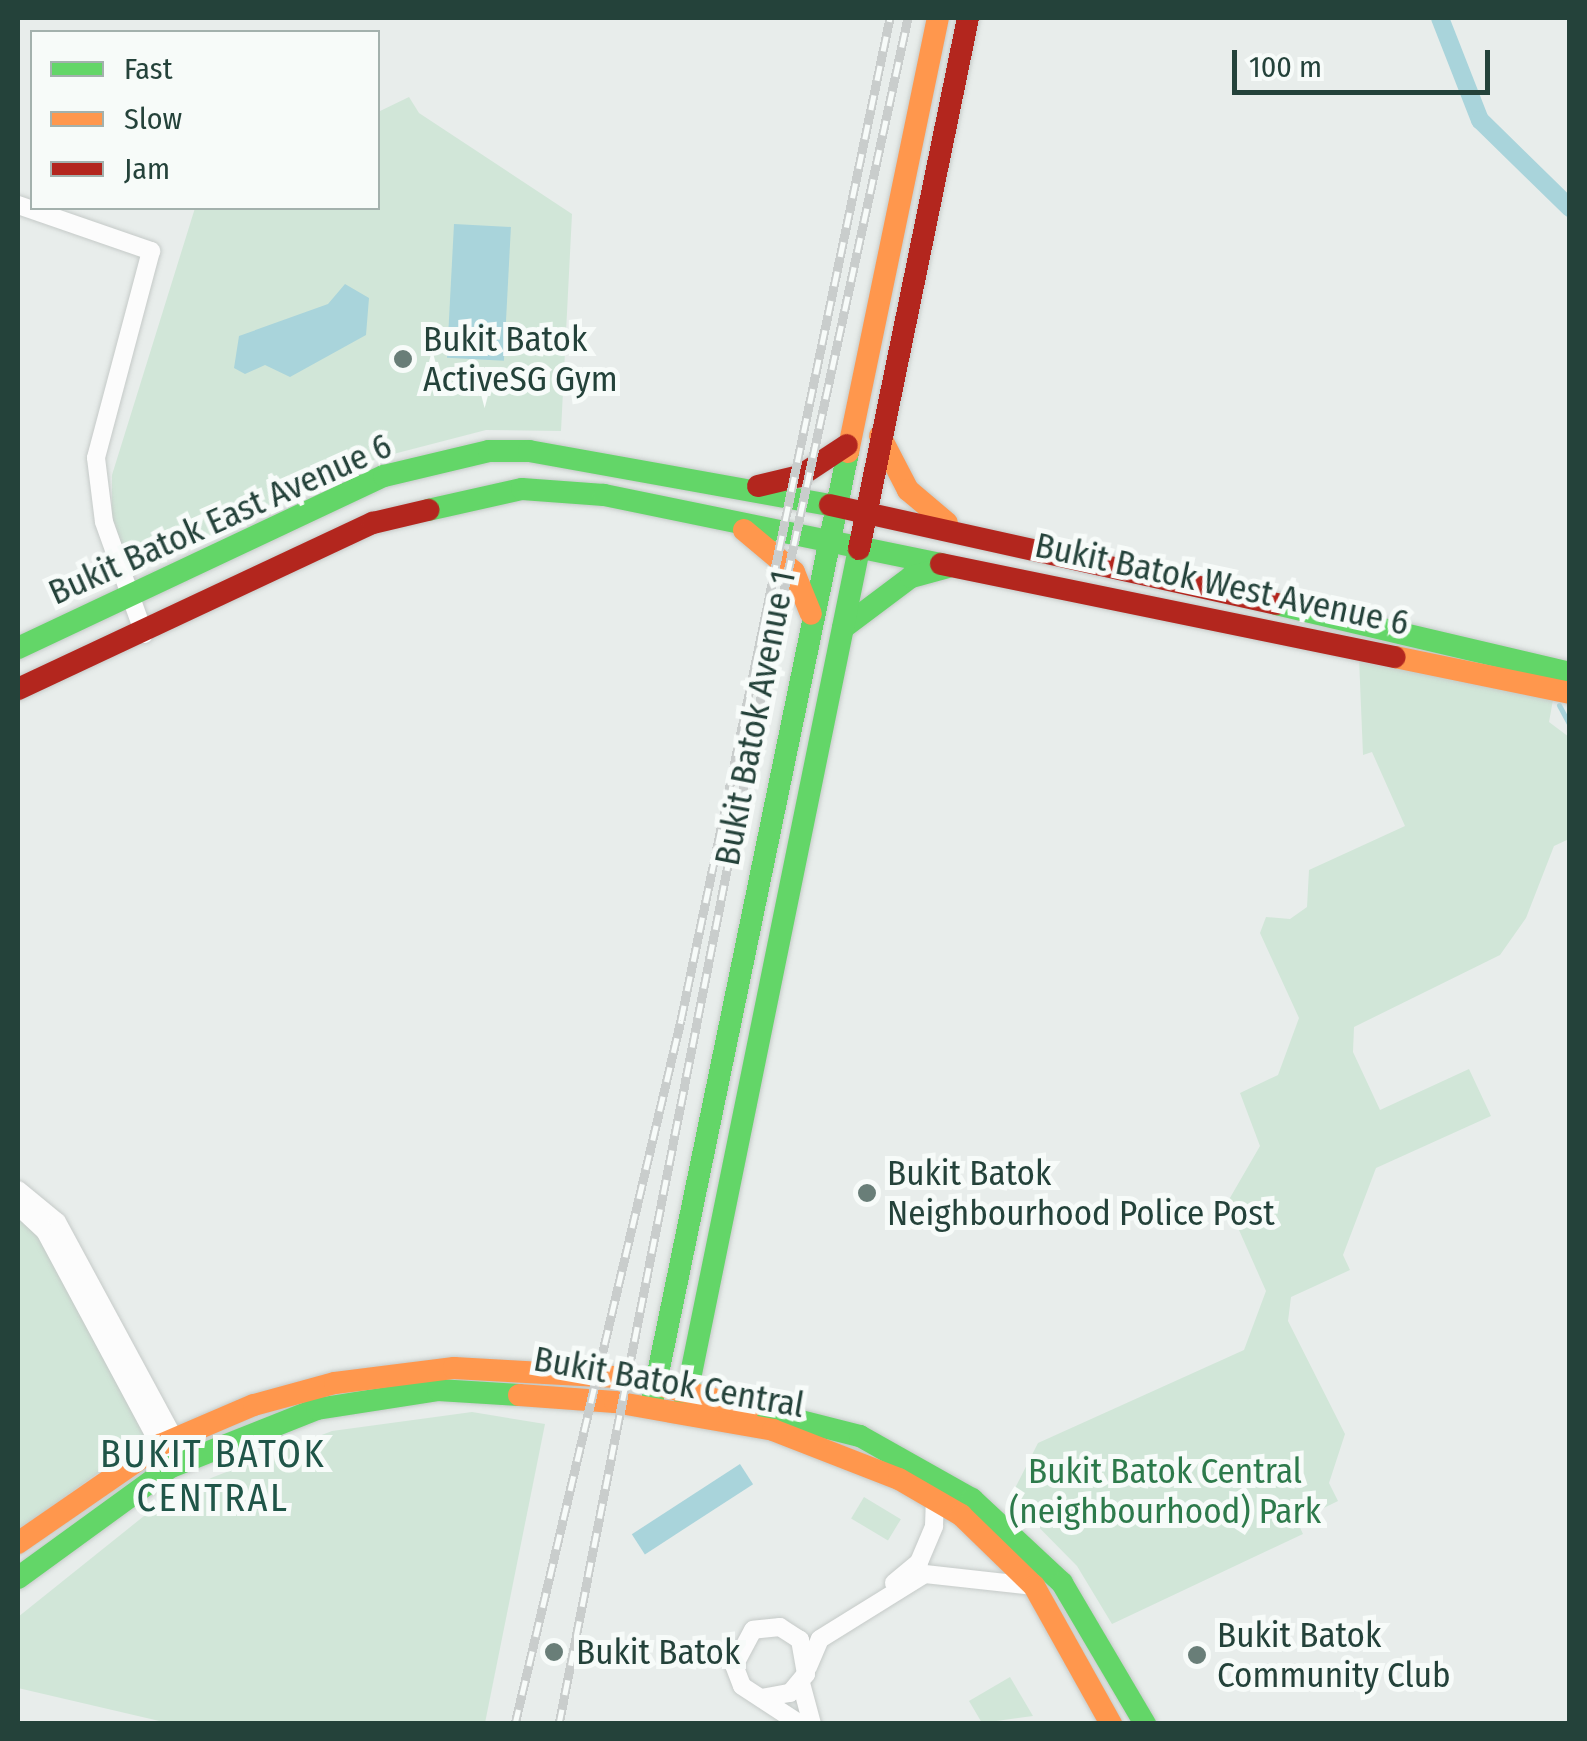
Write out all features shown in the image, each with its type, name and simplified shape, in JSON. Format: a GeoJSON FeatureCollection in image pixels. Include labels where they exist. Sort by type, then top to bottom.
{"type":"FeatureCollection","features":[{"type":"Feature","properties":{"kind":"main road","name":"Bukit Batok Avenue 1"},"geometry":{"type":"LineString","coordinates":[[651,1407],[826,541],[938,18]]}},
{"type":"Feature","properties":{"kind":"main road","name":"Bukit Batok Avenue 1"},"geometry":{"type":"LineString","coordinates":[[683,1413],[968,18]]}},
{"type":"Feature","properties":{"kind":"main road"},"geometry":{"type":"LineString","coordinates":[[880,436],[908,490],[956,528]]}},
{"type":"Feature","properties":{"kind":"main road"},"geometry":{"type":"LineString","coordinates":[[750,488],[800,476],[847,445]]}},
{"type":"Feature","properties":{"kind":"main road","name":"Bukit Batok East Avenue 6"},"geometry":{"type":"LineString","coordinates":[[18,648],[384,476],[489,451],[605,461],[868,513]]}},
{"type":"Feature","properties":{"kind":"main road","name":"Bukit Batok East Avenue 6"},"geometry":{"type":"LineString","coordinates":[[18,690],[373,523],[452,500],[522,489],[604,494],[860,548]]}},
{"type":"Feature","properties":{"kind":"main road","name":"Bukit Batok West Avenue 6"},"geometry":{"type":"LineString","coordinates":[[868,513],[956,528],[1570,672]]}},
{"type":"Feature","properties":{"kind":"main road"},"geometry":{"type":"LineString","coordinates":[[722,518],[784,560],[812,614]]}},
{"type":"Feature","properties":{"kind":"main road","name":"Bukit Batok West Avenue 6"},"geometry":{"type":"LineString","coordinates":[[860,548],[1570,693]]}},
{"type":"Feature","properties":{"kind":"main road"},"geometry":{"type":"LineString","coordinates":[[843,628],[911,578],[958,565]]}},
{"type":"Feature","properties":{"kind":"main road","name":"Bukit Batok Central"},"geometry":{"type":"LineString","coordinates":[[18,1543],[254,1405],[397,1374],[533,1369],[657,1383],[860,1436],[972,1499],[1062,1583],[1146,1724]]}},
{"type":"Feature","properties":{"kind":"main road","name":"Bukit Batok Central"},"geometry":{"type":"LineString","coordinates":[[18,1578],[172,1452],[316,1409],[438,1390],[514,1390],[651,1407],[810,1442],[934,1498],[991,1539],[1034,1586],[1110,1724]]}},
{"type":"Feature","properties":{"kind":"street"},"geometry":{"type":"LineString","coordinates":[[32,210],[151,251],[96,458],[104,522],[144,634]]}},
{"type":"Feature","properties":{"kind":"street"},"geometry":{"type":"LineString","coordinates":[[18,1190],[57,1222],[172,1452]]}},
{"type":"Feature","properties":{"kind":"street"},"geometry":{"type":"LineString","coordinates":[[18,1206],[45,1231],[172,1452]]}},
{"type":"Feature","properties":{"kind":"street"},"geometry":{"type":"LineString","coordinates":[[800,1724],[736,1676],[735,1651],[752,1630],[819,1626],[919,1562],[934,1526],[934,1498]]}},
{"type":"Feature","properties":{"kind":"street"},"geometry":{"type":"LineString","coordinates":[[762,1698],[790,1693],[804,1678],[820,1639],[925,1574],[1034,1586]]}},
{"type":"Feature","properties":{"kind":"street"},"geometry":{"type":"LineString","coordinates":[[780,1627],[800,1640],[812,1724]]}},
{"type":"Feature","properties":{"kind":"green space"},"geometry":{"type":"Polygon","coordinates":[[[409,97],[419,113],[572,214],[561,431],[486,430],[378,458],[131,573],[112,517],[112,475],[194,210],[380,210],[380,111],[409,97]]]}},
{"type":"Feature","properties":{"kind":"green space","name":"Bukit Batok Central (neighbourhood) Park"},"geometry":{"type":"Polygon","coordinates":[[[1359,658],[1553,700],[1549,722],[1569,737],[1569,839],[1554,846],[1526,918],[1500,955],[1354,1027],[1353,1052],[1380,1110],[1469,1069],[1491,1116],[1376,1168],[1343,1255],[1350,1270],[1291,1297],[1288,1321],[1345,1434],[1329,1483],[1338,1501],[1297,1521],[1303,1534],[1112,1624],[1077,1566],[1010,1498],[1038,1443],[1244,1350],[1266,1291],[1227,1203],[1260,1146],[1240,1093],[1278,1075],[1299,1018],[1260,933],[1266,917],[1290,919],[1307,907],[1309,870],[1405,826],[1372,752],[1363,755],[1359,658]]]}},
{"type":"Feature","properties":{"kind":"green space"},"geometry":{"type":"Polygon","coordinates":[[[18,1203],[31,1212],[152,1434],[18,1531],[18,1203]]]}},
{"type":"Feature","properties":{"kind":"green space"},"geometry":{"type":"Polygon","coordinates":[[[472,1412],[545,1424],[485,1723],[168,1723],[18,1688],[18,1617],[144,1516],[211,1478],[332,1431],[472,1412]]]}},
{"type":"Feature","properties":{"kind":"green space"},"geometry":{"type":"Polygon","coordinates":[[[864,1497],[901,1519],[888,1541],[851,1518],[864,1497]]]}},
{"type":"Feature","properties":{"kind":"green space"},"geometry":{"type":"Polygon","coordinates":[[[1010,1677],[1033,1716],[982,1723],[969,1701],[1010,1677]]]}},
{"type":"Feature","properties":{"kind":"water"},"geometry":{"type":"Polygon","coordinates":[[[454,224],[511,227],[504,361],[447,358],[454,224]]]}},
{"type":"Feature","properties":{"kind":"water"},"geometry":{"type":"Polygon","coordinates":[[[345,284],[369,298],[366,335],[290,377],[265,365],[245,374],[234,368],[239,336],[328,304],[345,284]]]}},
{"type":"Feature","properties":{"kind":"water"},"geometry":{"type":"Polygon","coordinates":[[[740,1464],[753,1484],[645,1554],[632,1534],[740,1464]]]}},
{"type":"Feature","properties":{"kind":"waterway"},"geometry":{"type":"LineString","coordinates":[[1440,18],[1480,120],[1570,208]]}},
{"type":"Feature","properties":{"kind":"waterway"},"geometry":{"type":"LineString","coordinates":[[1559,705],[1570,726]]}},
{"type":"Feature","properties":{"kind":"railway"},"geometry":{"type":"LineString","coordinates":[[515,1724],[681,1020],[890,18]]}},
{"type":"Feature","properties":{"kind":"railway"},"geometry":{"type":"LineString","coordinates":[[559,1724],[762,692],[908,18]]}},
{"type":"Feature","properties":{"kind":"traffic: fast"},"geometry":{"type":"LineString","coordinates":[[18,648],[384,476],[489,451],[529,451],[830,505]]}},
{"type":"Feature","properties":{"kind":"traffic: fast"},"geometry":{"type":"LineString","coordinates":[[651,1407],[848,452]]}},
{"type":"Feature","properties":{"kind":"traffic: fast"},"geometry":{"type":"LineString","coordinates":[[428,510],[522,489],[604,495],[941,564]]}},
{"type":"Feature","properties":{"kind":"traffic: fast"},"geometry":{"type":"LineString","coordinates":[[683,1413],[859,549]]}},
{"type":"Feature","properties":{"kind":"traffic: fast"},"geometry":{"type":"LineString","coordinates":[[843,628],[911,577],[948,567]]}},
{"type":"Feature","properties":{"kind":"traffic: fast"},"geometry":{"type":"LineString","coordinates":[[1276,604],[1570,673]]}},
{"type":"Feature","properties":{"kind":"traffic: fast"},"geometry":{"type":"LineString","coordinates":[[18,1578],[171,1467],[317,1409],[438,1390],[519,1395]]}},
{"type":"Feature","properties":{"kind":"traffic: fast"},"geometry":{"type":"LineString","coordinates":[[749,1408],[860,1436],[972,1499],[1062,1583],[1145,1724]]}},
{"type":"Feature","properties":{"kind":"traffic: slow"},"geometry":{"type":"LineString","coordinates":[[848,452],[938,18]]}},
{"type":"Feature","properties":{"kind":"traffic: slow"},"geometry":{"type":"LineString","coordinates":[[880,436],[908,490],[947,523]]}},
{"type":"Feature","properties":{"kind":"traffic: slow"},"geometry":{"type":"LineString","coordinates":[[744,530],[794,572],[811,614]]}},
{"type":"Feature","properties":{"kind":"traffic: slow"},"geometry":{"type":"LineString","coordinates":[[1395,657],[1570,693]]}},
{"type":"Feature","properties":{"kind":"traffic: slow"},"geometry":{"type":"LineString","coordinates":[[18,1543],[160,1445],[254,1405],[335,1383],[454,1368],[631,1378],[749,1408]]}},
{"type":"Feature","properties":{"kind":"traffic: slow"},"geometry":{"type":"LineString","coordinates":[[519,1395],[615,1402],[773,1430],[899,1479],[961,1515],[1034,1586],[1111,1724]]}},
{"type":"Feature","properties":{"kind":"traffic: jam"},"geometry":{"type":"LineString","coordinates":[[859,549],[968,18]]}},
{"type":"Feature","properties":{"kind":"traffic: jam"},"geometry":{"type":"LineString","coordinates":[[758,486],[800,476],[847,445]]}},
{"type":"Feature","properties":{"kind":"traffic: jam"},"geometry":{"type":"LineString","coordinates":[[830,505],[1276,604]]}},
{"type":"Feature","properties":{"kind":"traffic: jam"},"geometry":{"type":"LineString","coordinates":[[18,689],[373,523],[428,510]]}},
{"type":"Feature","properties":{"kind":"traffic: jam"},"geometry":{"type":"LineString","coordinates":[[941,564],[1395,657]]}},
{"type":"Feature","properties":{"kind":"place","name":"Bukit Batok ActiveSG Gym"},"geometry":{"type":"Point","coordinates":[403,359]}},
{"type":"Feature","properties":{"kind":"place","name":"Bukit Batok Neighbourhood Police Post"},"geometry":{"type":"Point","coordinates":[867,1193]}},
{"type":"Feature","properties":{"kind":"place","name":"Bukit Batok"},"geometry":{"type":"Point","coordinates":[554,1652]}},
{"type":"Feature","properties":{"kind":"place","name":"Bukit Batok Community Club"},"geometry":{"type":"Point","coordinates":[1197,1655]}},
{"type":"Feature","properties":{"kind":"district","name":"BUKIT BATOK CENTRAL"},"geometry":{"type":"Point","coordinates":[213,1477]}}]}
